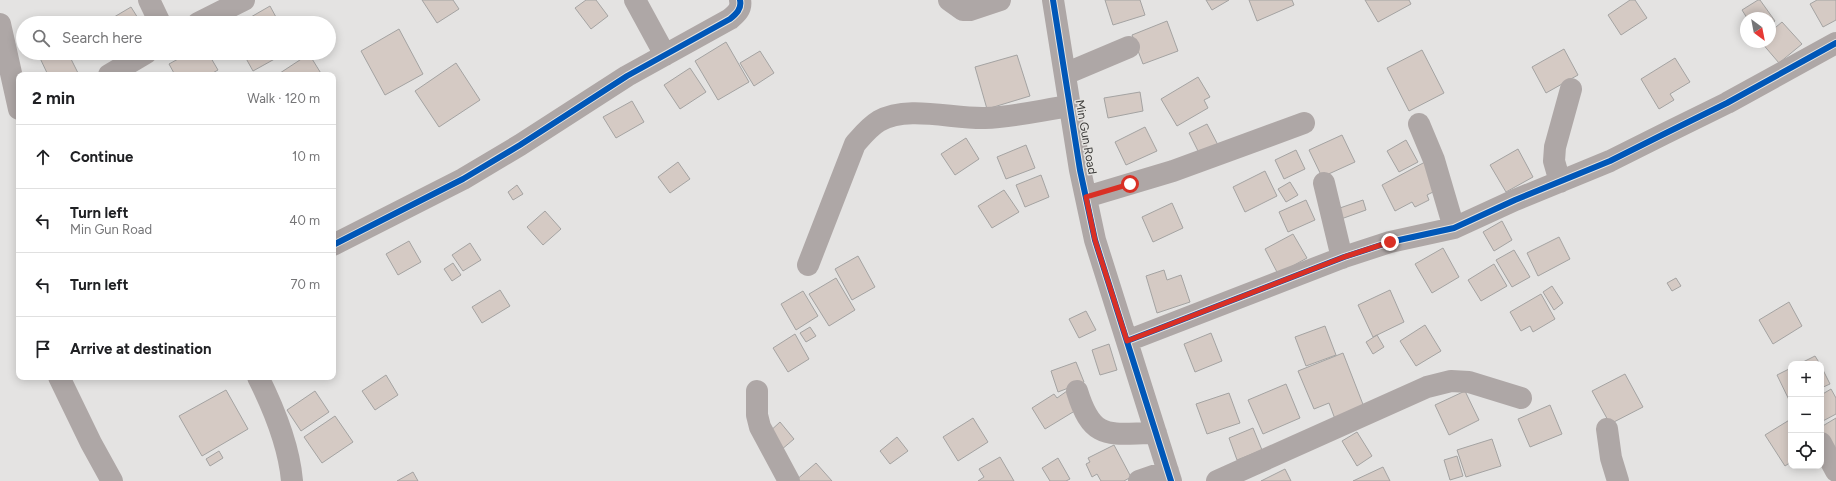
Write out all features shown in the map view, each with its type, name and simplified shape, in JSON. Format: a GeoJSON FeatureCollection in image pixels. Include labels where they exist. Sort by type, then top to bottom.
{"type":"FeatureCollection","features":[{"type":"Feature","properties":{"kind":"street"},"geometry":{"type":"LineString","coordinates":[[148,0],[156,16]]}},
{"type":"Feature","properties":{"kind":"street"},"geometry":{"type":"LineString","coordinates":[[212,16],[244,0]]}},
{"type":"Feature","properties":{"kind":"street"},"geometry":{"type":"LineString","coordinates":[[635,0],[665,55]]}},
{"type":"Feature","properties":{"kind":"street"},"geometry":{"type":"LineString","coordinates":[[336,243],[462,179],[520,145],[628,76],[730,19],[738,12],[740,0]]}},
{"type":"Feature","properties":{"kind":"street"},"geometry":{"type":"LineString","coordinates":[[949,0],[964,10],[970,10],[1000,0]]}},
{"type":"Feature","properties":{"kind":"street","name":"Min Gun Road"},"geometry":{"type":"LineString","coordinates":[[1053,0],[1070,106],[1095,240],[1170,476]]}},
{"type":"Feature","properties":{"kind":"street"},"geometry":{"type":"LineString","coordinates":[[0,24],[16,96]]}},
{"type":"Feature","properties":{"kind":"street"},"geometry":{"type":"LineString","coordinates":[[1127,341],[1342,258],[1390,242],[1454,228],[1610,160],[1664,134],[1727,103],[1836,43]]}},
{"type":"Feature","properties":{"kind":"street"},"geometry":{"type":"LineString","coordinates":[[1065,74],[1129,47]]}},
{"type":"Feature","properties":{"kind":"street"},"geometry":{"type":"LineString","coordinates":[[114,72],[134,60]]}},
{"type":"Feature","properties":{"kind":"street"},"geometry":{"type":"LineString","coordinates":[[1560,182],[1554,161],[1555,148],[1571,89]]}},
{"type":"Feature","properties":{"kind":"street"},"geometry":{"type":"LineString","coordinates":[[808,266],[855,144],[865,132],[878,122],[888,117],[904,114],[985,118],[1070,106]]}},
{"type":"Feature","properties":{"kind":"street"},"geometry":{"type":"LineString","coordinates":[[1086,197],[1173,172],[1304,123]]}},
{"type":"Feature","properties":{"kind":"street"},"geometry":{"type":"LineString","coordinates":[[1419,124],[1434,160],[1454,228]]}},
{"type":"Feature","properties":{"kind":"street"},"geometry":{"type":"LineString","coordinates":[[1324,183],[1342,258]]}},
{"type":"Feature","properties":{"kind":"street"},"geometry":{"type":"LineString","coordinates":[[60,380],[91,443],[112,481]]}},
{"type":"Feature","properties":{"kind":"street"},"geometry":{"type":"LineString","coordinates":[[259,380],[276,417],[289,462],[292,481]]}},
{"type":"Feature","properties":{"kind":"street"},"geometry":{"type":"LineString","coordinates":[[1217,481],[1427,387],[1451,381],[1469,382],[1521,398]]}},
{"type":"Feature","properties":{"kind":"street"},"geometry":{"type":"LineString","coordinates":[[757,391],[757,415],[760,427],[789,481]]}},
{"type":"Feature","properties":{"kind":"street"},"geometry":{"type":"LineString","coordinates":[[1077,391],[1084,412],[1097,429],[1106,433],[1156,433]]}},
{"type":"Feature","properties":{"kind":"street"},"geometry":{"type":"LineString","coordinates":[[1607,430],[1611,458],[1618,481]]}},
{"type":"Feature","properties":{"kind":"street"},"geometry":{"type":"LineString","coordinates":[[1824,449],[1836,471]]}},
{"type":"Feature","properties":{"kind":"street"},"geometry":{"type":"LineString","coordinates":[[1139,481],[1170,476]]}},
{"type":"Feature","properties":{"kind":"building"},"geometry":{"type":"Polygon","coordinates":[[[422,0],[453,0],[459,9],[437,23],[422,0]]]}},
{"type":"Feature","properties":{"kind":"building"},"geometry":{"type":"Polygon","coordinates":[[[586,0],[596,0],[608,16],[591,29],[575,8],[586,0]]]}},
{"type":"Feature","properties":{"kind":"building"},"geometry":{"type":"Polygon","coordinates":[[[1105,0],[1140,0],[1145,15],[1113,25],[1105,0]]]}},
{"type":"Feature","properties":{"kind":"building"},"geometry":{"type":"Polygon","coordinates":[[[1206,0],[1229,0],[1212,10],[1206,0]]]}},
{"type":"Feature","properties":{"kind":"building"},"geometry":{"type":"Polygon","coordinates":[[[1249,0],[1292,0],[1294,5],[1257,21],[1249,0]]]}},
{"type":"Feature","properties":{"kind":"building"},"geometry":{"type":"Polygon","coordinates":[[[1365,0],[1409,0],[1411,4],[1378,22],[1365,0]]]}},
{"type":"Feature","properties":{"kind":"building"},"geometry":{"type":"Polygon","coordinates":[[[1630,0],[1635,0],[1647,18],[1621,35],[1608,15],[1630,0]]]}},
{"type":"Feature","properties":{"kind":"building"},"geometry":{"type":"Polygon","coordinates":[[[1760,0],[1769,12],[1743,12],[1742,10],[1760,0]]]}},
{"type":"Feature","properties":{"kind":"building"},"geometry":{"type":"Polygon","coordinates":[[[1817,0],[1836,0],[1836,20],[1823,27],[1810,4],[1817,0]]]}},
{"type":"Feature","properties":{"kind":"building"},"geometry":{"type":"Polygon","coordinates":[[[270,6],[275,16],[253,16],[270,6]]]}},
{"type":"Feature","properties":{"kind":"building"},"geometry":{"type":"Polygon","coordinates":[[[131,7],[137,16],[116,16],[131,7]]]}},
{"type":"Feature","properties":{"kind":"building"},"geometry":{"type":"Polygon","coordinates":[[[1167,21],[1178,51],[1143,64],[1132,35],[1167,21]]]}},
{"type":"Feature","properties":{"kind":"building"},"geometry":{"type":"Polygon","coordinates":[[[1782,22],[1802,44],[1779,63],[1766,48],[1776,48],[1776,27],[1782,22]]]}},
{"type":"Feature","properties":{"kind":"building"},"geometry":{"type":"Polygon","coordinates":[[[399,29],[423,74],[385,95],[361,51],[399,29]]]}},
{"type":"Feature","properties":{"kind":"building"},"geometry":{"type":"Polygon","coordinates":[[[726,42],[749,82],[718,100],[695,61],[726,42]]]}},
{"type":"Feature","properties":{"kind":"building"},"geometry":{"type":"Polygon","coordinates":[[[1564,49],[1578,75],[1546,93],[1532,67],[1564,49]]]}},
{"type":"Feature","properties":{"kind":"building"},"geometry":{"type":"Polygon","coordinates":[[[1422,50],[1444,93],[1409,111],[1387,68],[1422,50]]]}},
{"type":"Feature","properties":{"kind":"building"},"geometry":{"type":"Polygon","coordinates":[[[760,51],[774,73],[754,86],[740,63],[760,51]]]}},
{"type":"Feature","properties":{"kind":"building"},"geometry":{"type":"Polygon","coordinates":[[[1017,55],[1030,96],[987,109],[975,67],[1017,55]]]}},
{"type":"Feature","properties":{"kind":"building"},"geometry":{"type":"Polygon","coordinates":[[[1675,58],[1690,82],[1670,94],[1674,100],[1659,109],[1641,79],[1675,58]]]}},
{"type":"Feature","properties":{"kind":"building"},"geometry":{"type":"Polygon","coordinates":[[[41,60],[72,60],[78,72],[47,72],[41,60]]]}},
{"type":"Feature","properties":{"kind":"building"},"geometry":{"type":"Polygon","coordinates":[[[176,60],[212,60],[218,70],[214,72],[173,72],[169,64],[176,60]]]}},
{"type":"Feature","properties":{"kind":"building"},"geometry":{"type":"Polygon","coordinates":[[[247,60],[273,60],[253,71],[247,60]]]}},
{"type":"Feature","properties":{"kind":"building"},"geometry":{"type":"Polygon","coordinates":[[[300,60],[313,60],[320,72],[282,72],[300,60]]]}},
{"type":"Feature","properties":{"kind":"building"},"geometry":{"type":"Polygon","coordinates":[[[456,63],[480,100],[439,127],[415,91],[456,63]]]}},
{"type":"Feature","properties":{"kind":"building"},"geometry":{"type":"Polygon","coordinates":[[[690,68],[706,92],[680,109],[664,85],[690,68]]]}},
{"type":"Feature","properties":{"kind":"building"},"geometry":{"type":"Polygon","coordinates":[[[1198,77],[1210,97],[1204,100],[1208,108],[1177,126],[1161,99],[1198,77]]]}},
{"type":"Feature","properties":{"kind":"building"},"geometry":{"type":"Polygon","coordinates":[[[1140,92],[1143,111],[1108,118],[1104,98],[1140,92]]]}},
{"type":"Feature","properties":{"kind":"building"},"geometry":{"type":"Polygon","coordinates":[[[632,101],[644,122],[616,138],[603,117],[632,101]]]}},
{"type":"Feature","properties":{"kind":"building"},"geometry":{"type":"Polygon","coordinates":[[[1207,124],[1218,145],[1200,155],[1189,133],[1207,124]]]}},
{"type":"Feature","properties":{"kind":"building"},"geometry":{"type":"Polygon","coordinates":[[[1145,127],[1157,151],[1126,165],[1115,142],[1145,127]]]}},
{"type":"Feature","properties":{"kind":"building"},"geometry":{"type":"Polygon","coordinates":[[[1342,135],[1355,162],[1322,177],[1309,150],[1342,135]]]}},
{"type":"Feature","properties":{"kind":"building"},"geometry":{"type":"Polygon","coordinates":[[[966,138],[979,159],[955,175],[941,154],[966,138]]]}},
{"type":"Feature","properties":{"kind":"building"},"geometry":{"type":"Polygon","coordinates":[[[1406,140],[1418,162],[1399,172],[1387,151],[1406,140]]]}},
{"type":"Feature","properties":{"kind":"building"},"geometry":{"type":"Polygon","coordinates":[[[1026,145],[1035,168],[1006,179],[997,157],[1026,145]]]}},
{"type":"Feature","properties":{"kind":"building"},"geometry":{"type":"Polygon","coordinates":[[[1518,149],[1533,177],[1506,192],[1490,165],[1518,149]]]}},
{"type":"Feature","properties":{"kind":"building"},"geometry":{"type":"Polygon","coordinates":[[[1296,150],[1305,169],[1284,179],[1275,160],[1296,150]]]}},
{"type":"Feature","properties":{"kind":"building"},"geometry":{"type":"Polygon","coordinates":[[[678,162],[690,179],[670,193],[658,177],[678,162]]]}},
{"type":"Feature","properties":{"kind":"building"},"geometry":{"type":"Polygon","coordinates":[[[1425,162],[1439,189],[1427,195],[1429,200],[1415,207],[1412,202],[1395,211],[1382,185],[1425,162]]]}},
{"type":"Feature","properties":{"kind":"building"},"geometry":{"type":"Polygon","coordinates":[[[1265,171],[1277,196],[1245,212],[1233,187],[1265,171]]]}},
{"type":"Feature","properties":{"kind":"building"},"geometry":{"type":"Polygon","coordinates":[[[1041,175],[1049,197],[1025,207],[1016,185],[1041,175]]]}},
{"type":"Feature","properties":{"kind":"building"},"geometry":{"type":"Polygon","coordinates":[[[1290,182],[1298,195],[1286,202],[1278,189],[1290,182]]]}},
{"type":"Feature","properties":{"kind":"building"},"geometry":{"type":"Polygon","coordinates":[[[517,185],[523,194],[513,200],[508,192],[517,185]]]}},
{"type":"Feature","properties":{"kind":"building"},"geometry":{"type":"Polygon","coordinates":[[[1004,190],[1019,212],[992,228],[978,206],[1004,190]]]}},
{"type":"Feature","properties":{"kind":"building"},"geometry":{"type":"Polygon","coordinates":[[[1306,200],[1315,220],[1288,232],[1279,212],[1306,200]]]}},
{"type":"Feature","properties":{"kind":"building"},"geometry":{"type":"Polygon","coordinates":[[[1363,200],[1366,210],[1341,219],[1337,209],[1363,200]]]}},
{"type":"Feature","properties":{"kind":"building"},"geometry":{"type":"Polygon","coordinates":[[[1172,203],[1183,228],[1153,242],[1142,217],[1172,203]]]}},
{"type":"Feature","properties":{"kind":"building"},"geometry":{"type":"Polygon","coordinates":[[[545,211],[561,229],[543,245],[527,227],[545,211]]]}},
{"type":"Feature","properties":{"kind":"building"},"geometry":{"type":"Polygon","coordinates":[[[1502,221],[1512,240],[1494,251],[1483,232],[1502,221]]]}},
{"type":"Feature","properties":{"kind":"building"},"geometry":{"type":"Polygon","coordinates":[[[1293,234],[1307,258],[1278,274],[1265,249],[1293,234]]]}},
{"type":"Feature","properties":{"kind":"building"},"geometry":{"type":"Polygon","coordinates":[[[1559,237],[1570,259],[1538,276],[1527,253],[1559,237]]]}},
{"type":"Feature","properties":{"kind":"building"},"geometry":{"type":"Polygon","coordinates":[[[409,241],[421,262],[398,275],[386,254],[409,241]]]}},
{"type":"Feature","properties":{"kind":"building"},"geometry":{"type":"Polygon","coordinates":[[[470,243],[481,260],[463,271],[452,255],[470,243]]]}},
{"type":"Feature","properties":{"kind":"building"},"geometry":{"type":"Polygon","coordinates":[[[1443,248],[1459,277],[1432,293],[1415,264],[1443,248]]]}},
{"type":"Feature","properties":{"kind":"building"},"geometry":{"type":"Polygon","coordinates":[[[1514,250],[1530,277],[1512,287],[1496,260],[1514,250]]]}},
{"type":"Feature","properties":{"kind":"building"},"geometry":{"type":"Polygon","coordinates":[[[858,256],[875,287],[852,300],[835,269],[858,256]]]}},
{"type":"Feature","properties":{"kind":"building"},"geometry":{"type":"Polygon","coordinates":[[[453,263],[461,275],[452,281],[444,269],[453,263]]]}},
{"type":"Feature","properties":{"kind":"building"},"geometry":{"type":"Polygon","coordinates":[[[1494,264],[1507,286],[1481,301],[1468,280],[1494,264]]]}},
{"type":"Feature","properties":{"kind":"building"},"geometry":{"type":"Polygon","coordinates":[[[1164,270],[1167,280],[1181,275],[1190,302],[1157,313],[1146,276],[1164,270]]]}},
{"type":"Feature","properties":{"kind":"building"},"geometry":{"type":"Polygon","coordinates":[[[836,278],[855,310],[829,326],[809,294],[836,278]]]}},
{"type":"Feature","properties":{"kind":"building"},"geometry":{"type":"Polygon","coordinates":[[[1676,278],[1681,286],[1672,291],[1667,283],[1676,278]]]}},
{"type":"Feature","properties":{"kind":"building"},"geometry":{"type":"Polygon","coordinates":[[[1552,286],[1563,303],[1554,310],[1543,292],[1552,286]]]}},
{"type":"Feature","properties":{"kind":"building"},"geometry":{"type":"Polygon","coordinates":[[[500,290],[510,306],[482,323],[472,307],[500,290]]]}},
{"type":"Feature","properties":{"kind":"building"},"geometry":{"type":"Polygon","coordinates":[[[1390,290],[1404,322],[1373,337],[1358,305],[1390,290]]]}},
{"type":"Feature","properties":{"kind":"building"},"geometry":{"type":"Polygon","coordinates":[[[803,291],[818,316],[796,330],[781,304],[803,291]]]}},
{"type":"Feature","properties":{"kind":"building"},"geometry":{"type":"Polygon","coordinates":[[[1541,294],[1555,319],[1533,332],[1530,326],[1521,331],[1510,312],[1541,294]]]}},
{"type":"Feature","properties":{"kind":"building"},"geometry":{"type":"Polygon","coordinates":[[[1789,302],[1802,326],[1773,344],[1759,320],[1789,302]]]}},
{"type":"Feature","properties":{"kind":"building"},"geometry":{"type":"Polygon","coordinates":[[[1086,311],[1096,330],[1079,338],[1069,319],[1086,311]]]}},
{"type":"Feature","properties":{"kind":"building"},"geometry":{"type":"Polygon","coordinates":[[[1425,325],[1441,351],[1416,366],[1400,341],[1425,325]]]}},
{"type":"Feature","properties":{"kind":"building"},"geometry":{"type":"Polygon","coordinates":[[[1325,326],[1336,355],[1306,366],[1295,337],[1325,326]]]}},
{"type":"Feature","properties":{"kind":"building"},"geometry":{"type":"Polygon","coordinates":[[[810,327],[816,336],[806,342],[800,333],[810,327]]]}},
{"type":"Feature","properties":{"kind":"building"},"geometry":{"type":"Polygon","coordinates":[[[1211,333],[1222,361],[1195,372],[1184,344],[1211,333]]]}},
{"type":"Feature","properties":{"kind":"building"},"geometry":{"type":"Polygon","coordinates":[[[795,334],[809,359],[788,372],[773,348],[795,334]]]}},
{"type":"Feature","properties":{"kind":"building"},"geometry":{"type":"Polygon","coordinates":[[[1377,335],[1384,347],[1373,354],[1366,342],[1377,335]]]}},
{"type":"Feature","properties":{"kind":"building"},"geometry":{"type":"Polygon","coordinates":[[[1109,344],[1117,370],[1100,375],[1092,350],[1109,344]]]}},
{"type":"Feature","properties":{"kind":"building"},"geometry":{"type":"Polygon","coordinates":[[[1343,353],[1364,407],[1335,419],[1329,403],[1314,409],[1298,371],[1343,353]]]}},
{"type":"Feature","properties":{"kind":"building"},"geometry":{"type":"Polygon","coordinates":[[[1815,356],[1818,361],[1805,361],[1815,356]]]}},
{"type":"Feature","properties":{"kind":"building"},"geometry":{"type":"Polygon","coordinates":[[[1076,362],[1084,382],[1058,392],[1051,371],[1076,362]]]}},
{"type":"Feature","properties":{"kind":"building"},"geometry":{"type":"Polygon","coordinates":[[[1788,370],[1788,398],[1777,375],[1788,370]]]}},
{"type":"Feature","properties":{"kind":"building"},"geometry":{"type":"Polygon","coordinates":[[[1824,372],[1830,384],[1824,387],[1824,372]]]}},
{"type":"Feature","properties":{"kind":"building"},"geometry":{"type":"Polygon","coordinates":[[[1625,374],[1643,407],[1610,424],[1592,391],[1625,374]]]}},
{"type":"Feature","properties":{"kind":"building"},"geometry":{"type":"Polygon","coordinates":[[[386,375],[398,395],[375,410],[362,391],[386,375]]]}},
{"type":"Feature","properties":{"kind":"building"},"geometry":{"type":"Polygon","coordinates":[[[1286,384],[1300,418],[1263,434],[1248,400],[1286,384]]]}},
{"type":"Feature","properties":{"kind":"building"},"geometry":{"type":"Polygon","coordinates":[[[1831,389],[1836,398],[1836,414],[1824,420],[1824,397],[1824,393],[1831,389]]]}},
{"type":"Feature","properties":{"kind":"building"},"geometry":{"type":"Polygon","coordinates":[[[226,390],[248,429],[202,456],[179,416],[226,390]]]}},
{"type":"Feature","properties":{"kind":"building"},"geometry":{"type":"Polygon","coordinates":[[[315,391],[329,412],[301,431],[287,410],[315,391]]]}},
{"type":"Feature","properties":{"kind":"building"},"geometry":{"type":"Polygon","coordinates":[[[1067,391],[1078,409],[1045,429],[1032,408],[1054,394],[1057,398],[1067,391]]]}},
{"type":"Feature","properties":{"kind":"building"},"geometry":{"type":"Polygon","coordinates":[[[1465,391],[1479,420],[1449,435],[1435,405],[1465,391]]]}},
{"type":"Feature","properties":{"kind":"building"},"geometry":{"type":"Polygon","coordinates":[[[1229,393],[1240,423],[1207,434],[1196,404],[1229,393]]]}},
{"type":"Feature","properties":{"kind":"building"},"geometry":{"type":"Polygon","coordinates":[[[1550,405],[1562,434],[1530,447],[1518,419],[1550,405]]]}},
{"type":"Feature","properties":{"kind":"building"},"geometry":{"type":"Polygon","coordinates":[[[335,416],[353,442],[322,463],[304,437],[335,416]]]}},
{"type":"Feature","properties":{"kind":"building"},"geometry":{"type":"Polygon","coordinates":[[[973,418],[988,442],[958,461],[943,437],[973,418]]]}},
{"type":"Feature","properties":{"kind":"building"},"geometry":{"type":"Polygon","coordinates":[[[1836,418],[1836,458],[1824,440],[1824,425],[1836,418]]]}},
{"type":"Feature","properties":{"kind":"building"},"geometry":{"type":"Polygon","coordinates":[[[1788,421],[1788,464],[1785,466],[1765,435],[1788,421]]]}},
{"type":"Feature","properties":{"kind":"building"},"geometry":{"type":"Polygon","coordinates":[[[780,422],[794,439],[781,450],[767,434],[780,422]]]}},
{"type":"Feature","properties":{"kind":"building"},"geometry":{"type":"Polygon","coordinates":[[[1253,428],[1262,450],[1237,460],[1229,438],[1253,428]]]}},
{"type":"Feature","properties":{"kind":"building"},"geometry":{"type":"Polygon","coordinates":[[[1357,432],[1372,456],[1357,466],[1342,441],[1357,432]]]}},
{"type":"Feature","properties":{"kind":"building"},"geometry":{"type":"Polygon","coordinates":[[[897,437],[908,451],[890,464],[880,451],[897,437]]]}},
{"type":"Feature","properties":{"kind":"building"},"geometry":{"type":"Polygon","coordinates":[[[1492,439],[1501,466],[1466,477],[1457,450],[1492,439]]]}},
{"type":"Feature","properties":{"kind":"building"},"geometry":{"type":"Polygon","coordinates":[[[1114,445],[1131,477],[1124,481],[1101,481],[1097,474],[1092,477],[1086,464],[1090,462],[1088,458],[1114,445]]]}},
{"type":"Feature","properties":{"kind":"building"},"geometry":{"type":"Polygon","coordinates":[[[219,451],[223,458],[210,466],[206,459],[219,451]]]}},
{"type":"Feature","properties":{"kind":"building"},"geometry":{"type":"Polygon","coordinates":[[[1457,456],[1463,476],[1450,480],[1444,460],[1457,456]]]}},
{"type":"Feature","properties":{"kind":"building"},"geometry":{"type":"Polygon","coordinates":[[[1000,457],[1014,481],[978,481],[984,477],[979,469],[1000,457]]]}},
{"type":"Feature","properties":{"kind":"building"},"geometry":{"type":"Polygon","coordinates":[[[1058,458],[1070,479],[1066,481],[1050,481],[1042,468],[1058,458]]]}},
{"type":"Feature","properties":{"kind":"building"},"geometry":{"type":"Polygon","coordinates":[[[816,463],[832,481],[795,481],[816,463]]]}},
{"type":"Feature","properties":{"kind":"building"},"geometry":{"type":"Polygon","coordinates":[[[1383,467],[1390,481],[1353,481],[1383,467]]]}},
{"type":"Feature","properties":{"kind":"building"},"geometry":{"type":"Polygon","coordinates":[[[1285,469],[1291,481],[1261,481],[1285,469]]]}},
{"type":"Feature","properties":{"kind":"building"},"geometry":{"type":"Polygon","coordinates":[[[413,472],[418,481],[397,481],[413,472]]]}},
{"type":"Feature","properties":{"kind":"cycle path"},"geometry":{"type":"LineString","coordinates":[[336,243],[463,179],[520,145],[627,76],[730,19],[739,9],[740,0]]}},
{"type":"Feature","properties":{"kind":"cycle path"},"geometry":{"type":"LineString","coordinates":[[1053,0],[1080,170],[1095,240],[1171,481]]}},
{"type":"Feature","properties":{"kind":"cycle path"},"geometry":{"type":"LineString","coordinates":[[1127,341],[1344,257],[1390,242],[1454,228],[1515,200],[1610,161],[1727,103],[1836,43]]}},
{"type":"Feature","properties":{"kind":"route"},"geometry":{"type":"LineString","coordinates":[[1130,184],[1086,197],[1095,240],[1127,341],[1344,257],[1390,242]]}}]}
